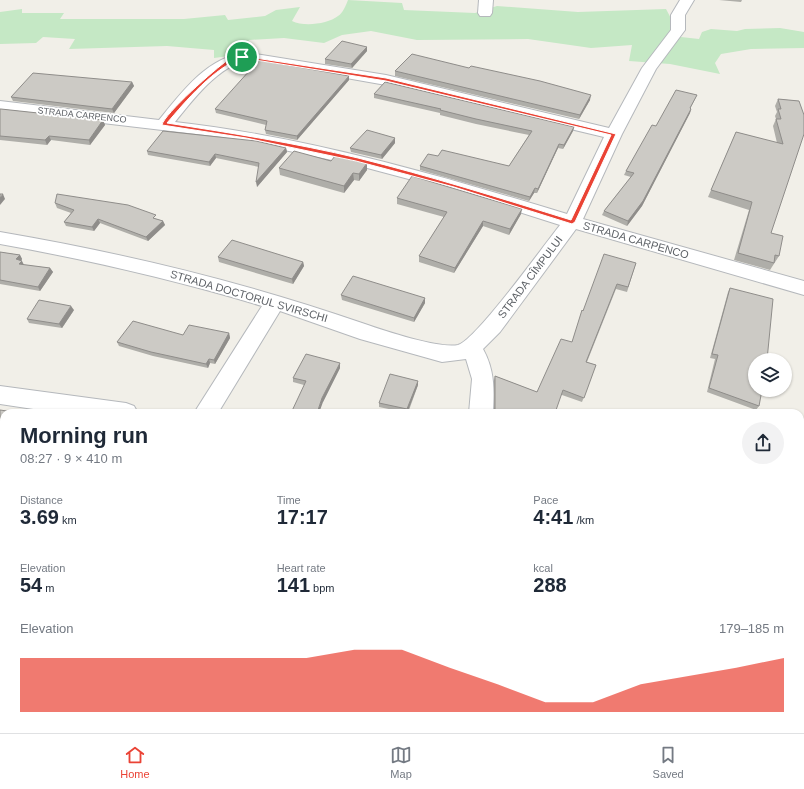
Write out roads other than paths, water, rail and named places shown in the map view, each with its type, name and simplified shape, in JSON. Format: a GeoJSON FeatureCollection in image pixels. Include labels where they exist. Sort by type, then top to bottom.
{"type":"FeatureCollection","features":[{"type":"Feature","properties":{"kind":"street","name":"STRADA CÎMPULUI"},"geometry":{"type":"LineString","coordinates":[[471,348],[493,326],[572,222],[614,134],[649,68],[678,30],[683,7]]}},
{"type":"Feature","properties":{"kind":"street"},"geometry":{"type":"LineString","coordinates":[[164,124],[199,86],[230,60],[250,57],[386,80],[614,134]]}},
{"type":"Feature","properties":{"kind":"street","name":"STRADA CARPENCO"},"geometry":{"type":"LineString","coordinates":[[0,106],[164,124],[246,136],[357,160],[456,186],[572,222],[804,288]]}},
{"type":"Feature","properties":{"kind":"street","name":"STRADA DOCTORUL SVIRSCHI"},"geometry":{"type":"LineString","coordinates":[[0,238],[86,253],[207,282],[275,302],[367,333],[442,354],[460,353],[471,348]]}},
{"type":"Feature","properties":{"kind":"street"},"geometry":{"type":"LineString","coordinates":[[208,409],[275,302]]}},
{"type":"Feature","properties":{"kind":"street"},"geometry":{"type":"LineString","coordinates":[[471,348],[480,360],[483,370],[481,409]]}},
{"type":"Feature","properties":{"kind":"street"},"geometry":{"type":"LineString","coordinates":[[0,395],[98,409]]}}]}
